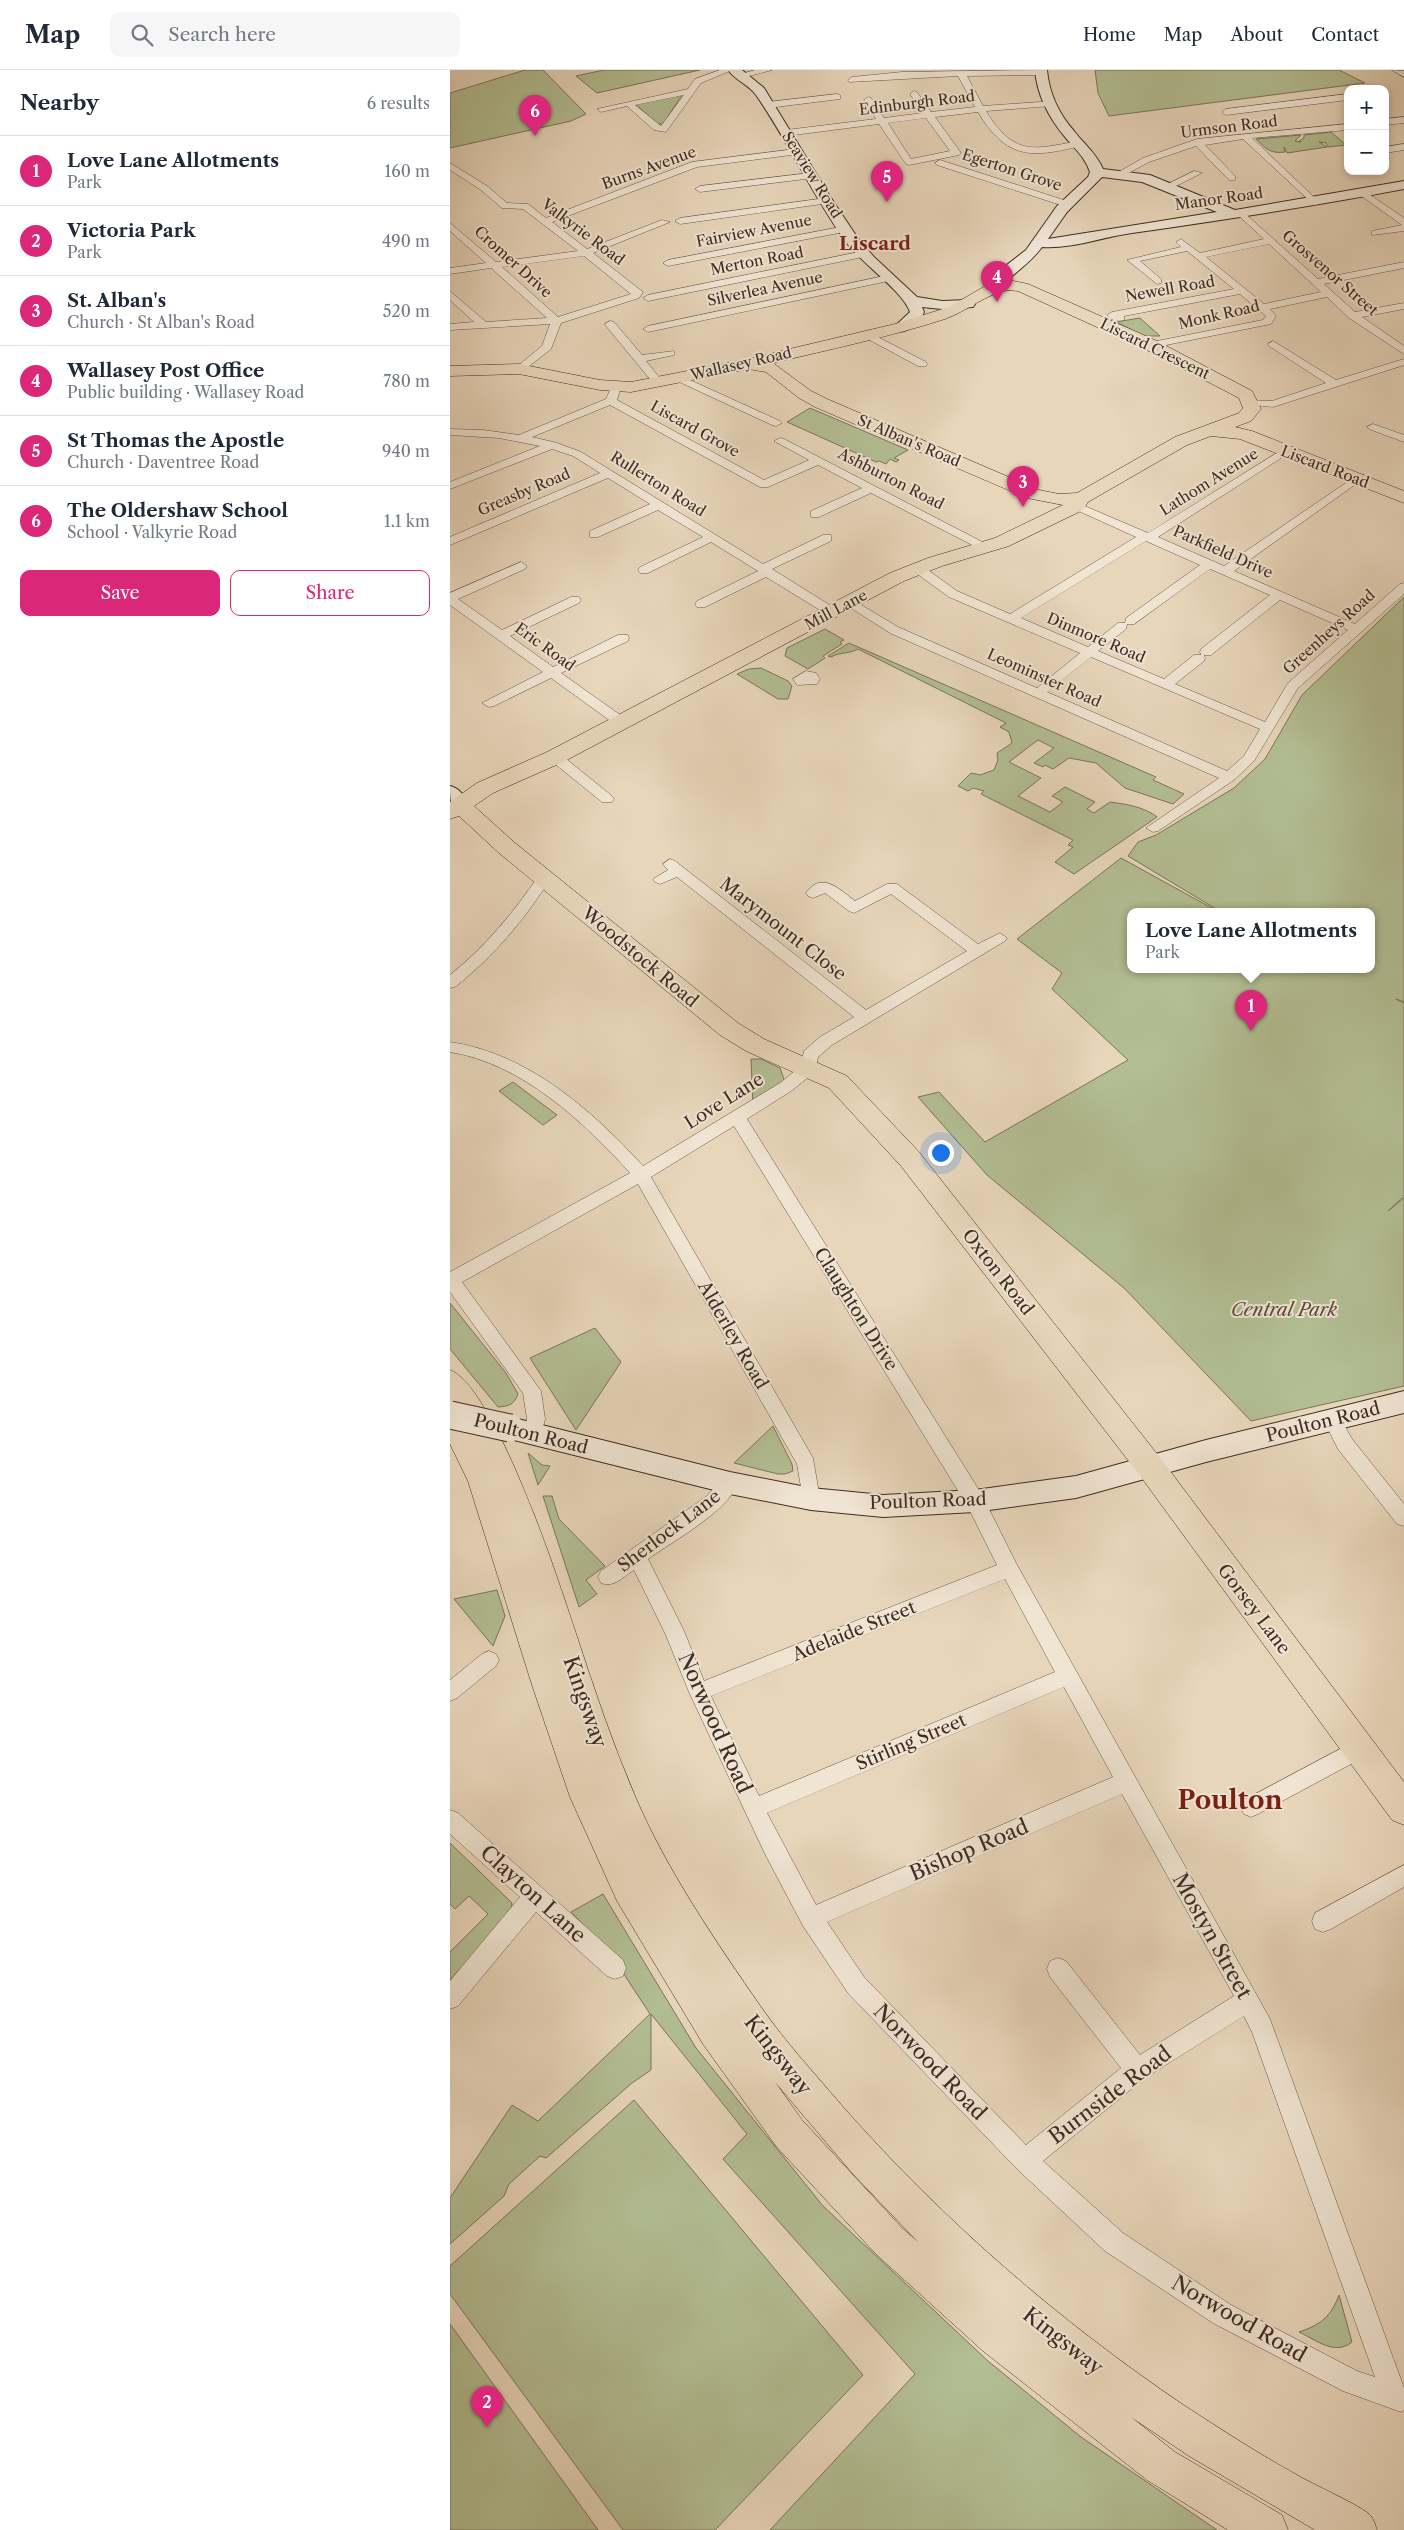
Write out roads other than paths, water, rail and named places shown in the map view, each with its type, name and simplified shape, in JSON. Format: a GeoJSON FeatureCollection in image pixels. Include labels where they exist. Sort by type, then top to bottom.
{"type":"FeatureCollection","features":[{"type":"Feature","properties":{"kind":"main road"},"geometry":{"type":"LineString","coordinates":[[993,288],[1004,274],[1015,268],[1039,243],[1067,204],[1094,179],[1097,172],[1092,158],[1059,120],[1041,79],[1041,71]]}},
{"type":"Feature","properties":{"kind":"main road","name":"Seaview Road"},"geometry":{"type":"LineString","coordinates":[[738,73],[760,92],[826,201],[864,254],[913,301]]}},
{"type":"Feature","properties":{"kind":"main road"},"geometry":{"type":"LineString","coordinates":[[1097,172],[1138,176],[1238,213]]}},
{"type":"Feature","properties":{"kind":"main road","name":"Manor Road"},"geometry":{"type":"LineString","coordinates":[[1039,243],[1061,244],[1112,231],[1314,202],[1404,185]]}},
{"type":"Feature","properties":{"kind":"main road"},"geometry":{"type":"LineString","coordinates":[[1015,268],[1014,281],[1022,288]]}},
{"type":"Feature","properties":{"kind":"main road"},"geometry":{"type":"LineString","coordinates":[[993,288],[1008,286],[1022,288]]}},
{"type":"Feature","properties":{"kind":"main road","name":"Wallasey Road"},"geometry":{"type":"LineString","coordinates":[[781,363],[868,335],[900,328],[940,315],[968,304],[993,288]]}},
{"type":"Feature","properties":{"kind":"main road","name":"Liscard Crescent"},"geometry":{"type":"LineString","coordinates":[[1022,288],[1151,345],[1246,395],[1247,409]]}},
{"type":"Feature","properties":{"kind":"main road"},"geometry":{"type":"LineString","coordinates":[[900,328],[915,317],[917,312],[913,301],[942,305],[968,304]]}},
{"type":"Feature","properties":{"kind":"main road","name":"St Alban's Road"},"geometry":{"type":"LineString","coordinates":[[743,365],[781,363],[803,393],[821,403],[1046,498],[1079,502]]}},
{"type":"Feature","properties":{"kind":"main road","name":"Wallasey Road"},"geometry":{"type":"LineString","coordinates":[[450,370],[519,369],[614,394],[658,382],[743,365]]}},
{"type":"Feature","properties":{"kind":"main road"},"geometry":{"type":"LineString","coordinates":[[1246,436],[1242,427],[1247,409]]}},
{"type":"Feature","properties":{"kind":"main road","name":"Mill Lane"},"geometry":{"type":"LineString","coordinates":[[453,803],[555,757],[917,568],[986,547],[1017,535],[1079,502],[1181,441],[1226,423],[1247,409]]}},
{"type":"Feature","properties":{"kind":"main road","name":"Liscard Road"},"geometry":{"type":"LineString","coordinates":[[1203,431],[1230,431],[1246,436],[1404,497]]}},
{"type":"Feature","properties":{"kind":"main road"},"geometry":{"type":"LineString","coordinates":[[1046,498],[1052,508],[1046,519]]}},
{"type":"Feature","properties":{"kind":"main road","name":"Woodstock Road"},"geometry":{"type":"LineString","coordinates":[[453,803],[729,1029],[755,1045],[838,1082]]}},
{"type":"Feature","properties":{"kind":"main road","name":"Oxton Road"},"geometry":{"type":"LineString","coordinates":[[838,1082],[910,1159],[1151,1468]]}},
{"type":"Feature","properties":{"kind":"main road","name":"Kingsway"},"geometry":{"type":"LineString","coordinates":[[450,1381],[467,1404],[494,1451],[517,1508],[568,1653],[589,1721],[639,1843],[685,1921],[752,2025],[849,2144],[966,2262],[1071,2351],[1201,2441],[1356,2530]]}},
{"type":"Feature","properties":{"kind":"main road","name":"Poulton Road"},"geometry":{"type":"LineString","coordinates":[[450,1415],[730,1483],[811,1499],[883,1506],[975,1501],[1076,1487],[1151,1468],[1206,1451],[1404,1402]]}},
{"type":"Feature","properties":{"kind":"main road","name":"Kingsway"},"geometry":{"type":"LineString","coordinates":[[450,1420],[469,1448],[483,1481],[548,1685],[587,1797],[629,1889],[716,2031],[789,2133],[889,2241],[997,2337],[1161,2466],[1267,2530]]}},
{"type":"Feature","properties":{"kind":"main road","name":"Gorsey Lane"},"geometry":{"type":"LineString","coordinates":[[1151,1468],[1404,1809]]}},
{"type":"Feature","properties":{"kind":"street"},"geometry":{"type":"LineString","coordinates":[[628,104],[657,128],[663,130],[689,91],[698,81],[728,70]]}},
{"type":"Feature","properties":{"kind":"street"},"geometry":{"type":"LineString","coordinates":[[738,73],[768,70]]}},
{"type":"Feature","properties":{"kind":"street"},"geometry":{"type":"LineString","coordinates":[[1396,70],[1404,74]]}},
{"type":"Feature","properties":{"kind":"street"},"geometry":{"type":"LineString","coordinates":[[848,81],[893,73],[961,74],[1041,71]]}},
{"type":"Feature","properties":{"kind":"street"},"geometry":{"type":"LineString","coordinates":[[961,74],[998,134],[1015,148],[1027,150],[1078,144]]}},
{"type":"Feature","properties":{"kind":"street"},"geometry":{"type":"LineString","coordinates":[[601,109],[689,91]]}},
{"type":"Feature","properties":{"kind":"street"},"geometry":{"type":"LineString","coordinates":[[868,100],[880,121],[909,162],[956,157],[914,94]]}},
{"type":"Feature","properties":{"kind":"street"},"geometry":{"type":"LineString","coordinates":[[768,105],[837,97]]}},
{"type":"Feature","properties":{"kind":"street"},"geometry":{"type":"LineString","coordinates":[[1314,202],[1233,119],[1344,98]]}},
{"type":"Feature","properties":{"kind":"street","name":"Edinburgh Road"},"geometry":{"type":"LineString","coordinates":[[786,133],[981,109],[1051,103]]}},
{"type":"Feature","properties":{"kind":"street"},"geometry":{"type":"LineString","coordinates":[[1389,122],[1404,120]]}},
{"type":"Feature","properties":{"kind":"street","name":"Urmson Road"},"geometry":{"type":"LineString","coordinates":[[1120,174],[1153,155],[1197,142],[1344,127]]}},
{"type":"Feature","properties":{"kind":"street"},"geometry":{"type":"LineString","coordinates":[[1197,142],[1232,178]]}},
{"type":"Feature","properties":{"kind":"street"},"geometry":{"type":"LineString","coordinates":[[1389,149],[1404,147]]}},
{"type":"Feature","properties":{"kind":"street","name":"Burns Avenue"},"geometry":{"type":"LineString","coordinates":[[544,222],[695,164],[796,152]]}},
{"type":"Feature","properties":{"kind":"street","name":"Egerton Grove"},"geometry":{"type":"LineString","coordinates":[[956,157],[944,164],[1067,204]]}},
{"type":"Feature","properties":{"kind":"street","name":"Valkyrie Road"},"geometry":{"type":"LineString","coordinates":[[450,166],[484,188],[505,206],[524,206],[638,292],[636,296],[556,321]]}},
{"type":"Feature","properties":{"kind":"street"},"geometry":{"type":"LineString","coordinates":[[1168,187],[1197,172]]}},
{"type":"Feature","properties":{"kind":"street"},"geometry":{"type":"LineString","coordinates":[[700,189],[810,176]]}},
{"type":"Feature","properties":{"kind":"street"},"geometry":{"type":"LineString","coordinates":[[1363,193],[1404,222]]}},
{"type":"Feature","properties":{"kind":"street"},"geometry":{"type":"LineString","coordinates":[[680,221],[826,201]]}},
{"type":"Feature","properties":{"kind":"street","name":"Grosvenor Street"},"geometry":{"type":"LineString","coordinates":[[1238,213],[1353,316],[1404,351]]}},
{"type":"Feature","properties":{"kind":"street","name":"Cromer Drive"},"geometry":{"type":"LineString","coordinates":[[452,221],[493,265],[556,321]]}},
{"type":"Feature","properties":{"kind":"street"},"geometry":{"type":"LineString","coordinates":[[450,271],[585,252],[665,222]]}},
{"type":"Feature","properties":{"kind":"street"},"geometry":{"type":"LineString","coordinates":[[1375,233],[1404,228]]}},
{"type":"Feature","properties":{"kind":"street","name":"Fairview Avenue"},"geometry":{"type":"LineString","coordinates":[[668,263],[846,229]]}},
{"type":"Feature","properties":{"kind":"street"},"geometry":{"type":"LineString","coordinates":[[1199,256],[1270,241]]}},
{"type":"Feature","properties":{"kind":"street"},"geometry":{"type":"LineString","coordinates":[[1157,281],[1132,260],[1185,245],[1262,307]]}},
{"type":"Feature","properties":{"kind":"street","name":"Merton Road"},"geometry":{"type":"LineString","coordinates":[[651,295],[864,254]]}},
{"type":"Feature","properties":{"kind":"street"},"geometry":{"type":"LineString","coordinates":[[1316,282],[1404,265]]}},
{"type":"Feature","properties":{"kind":"street","name":"Silverlea Avenue"},"geometry":{"type":"LineString","coordinates":[[648,330],[889,278]]}},
{"type":"Feature","properties":{"kind":"street","name":"Newell Road"},"geometry":{"type":"LineString","coordinates":[[1120,318],[1112,314],[1241,291]]}},
{"type":"Feature","properties":{"kind":"street"},"geometry":{"type":"LineString","coordinates":[[450,294],[483,324]]}},
{"type":"Feature","properties":{"kind":"street","name":"Monk Road"},"geometry":{"type":"LineString","coordinates":[[1262,307],[1329,294]]}},
{"type":"Feature","properties":{"kind":"street"},"geometry":{"type":"LineString","coordinates":[[1353,316],[1404,306]]}},
{"type":"Feature","properties":{"kind":"street","name":"Monk Road"},"geometry":{"type":"LineString","coordinates":[[1151,345],[1267,322],[1270,316],[1262,307]]}},
{"type":"Feature","properties":{"kind":"street"},"geometry":{"type":"LineString","coordinates":[[450,327],[556,321],[547,347],[519,369]]}},
{"type":"Feature","properties":{"kind":"street"},"geometry":{"type":"LineString","coordinates":[[610,324],[658,382]]}},
{"type":"Feature","properties":{"kind":"street"},"geometry":{"type":"LineString","coordinates":[[868,335],[922,364]]}},
{"type":"Feature","properties":{"kind":"street"},"geometry":{"type":"LineString","coordinates":[[1273,344],[1334,384]]}},
{"type":"Feature","properties":{"kind":"street"},"geometry":{"type":"LineString","coordinates":[[639,359],[670,352]]}},
{"type":"Feature","properties":{"kind":"street"},"geometry":{"type":"LineString","coordinates":[[1247,409],[1273,404],[1404,362]]}},
{"type":"Feature","properties":{"kind":"street"},"geometry":{"type":"LineString","coordinates":[[679,378],[776,423]]}},
{"type":"Feature","properties":{"kind":"street"},"geometry":{"type":"LineString","coordinates":[[521,438],[614,394]]}},
{"type":"Feature","properties":{"kind":"street","name":"Liscard Grove"},"geometry":{"type":"LineString","coordinates":[[614,394],[764,485],[819,460]]}},
{"type":"Feature","properties":{"kind":"street"},"geometry":{"type":"LineString","coordinates":[[1373,427],[1404,439]]}},
{"type":"Feature","properties":{"kind":"street"},"geometry":{"type":"LineString","coordinates":[[1393,435],[1404,427]]}},
{"type":"Feature","properties":{"kind":"street","name":"Rullerton Road"},"geometry":{"type":"LineString","coordinates":[[450,432],[521,438],[553,445],[577,454],[766,570],[841,607]]}},
{"type":"Feature","properties":{"kind":"street","name":"Ashburton Road"},"geometry":{"type":"LineString","coordinates":[[780,441],[986,547]]}},
{"type":"Feature","properties":{"kind":"street"},"geometry":{"type":"LineString","coordinates":[[450,486],[553,445]]}},
{"type":"Feature","properties":{"kind":"street","name":"Lathom Avenue"},"geometry":{"type":"LineString","coordinates":[[1011,619],[1285,451]]}},
{"type":"Feature","properties":{"kind":"street","name":"Greasby Road"},"geometry":{"type":"LineString","coordinates":[[450,541],[610,473]]}},
{"type":"Feature","properties":{"kind":"street"},"geometry":{"type":"LineString","coordinates":[[1226,571],[1356,479]]}},
{"type":"Feature","properties":{"kind":"street"},"geometry":{"type":"LineString","coordinates":[[815,514],[872,488]]}},
{"type":"Feature","properties":{"kind":"street","name":"Parkfield Drive"},"geometry":{"type":"LineString","coordinates":[[1079,502],[1147,537],[1357,628]]}},
{"type":"Feature","properties":{"kind":"street"},"geometry":{"type":"LineString","coordinates":[[594,534],[660,504]]}},
{"type":"Feature","properties":{"kind":"street"},"geometry":{"type":"LineString","coordinates":[[644,570],[712,537]]}},
{"type":"Feature","properties":{"kind":"street"},"geometry":{"type":"LineString","coordinates":[[702,604],[826,538]]}},
{"type":"Feature","properties":{"kind":"street"},"geometry":{"type":"LineString","coordinates":[[1038,693],[1126,624],[1209,564]]}},
{"type":"Feature","properties":{"kind":"street"},"geometry":{"type":"LineString","coordinates":[[450,598],[522,566]]}},
{"type":"Feature","properties":{"kind":"street","name":"Dinmore Road"},"geometry":{"type":"LineString","coordinates":[[917,568],[953,594],[1268,728]]}},
{"type":"Feature","properties":{"kind":"street","name":"Greenheys Road"},"geometry":{"type":"LineString","coordinates":[[1153,828],[1229,777],[1249,758],[1293,686],[1404,586]]}},
{"type":"Feature","properties":{"kind":"street"},"geometry":{"type":"LineString","coordinates":[[1165,685],[1279,594]]}},
{"type":"Feature","properties":{"kind":"street","name":"Eric Road"},"geometry":{"type":"LineString","coordinates":[[450,598],[621,722]]}},
{"type":"Feature","properties":{"kind":"street"},"geometry":{"type":"LineString","coordinates":[[502,635],[575,600]]}},
{"type":"Feature","properties":{"kind":"street","name":"Leominster Road"},"geometry":{"type":"LineString","coordinates":[[841,607],[1229,777]]}},
{"type":"Feature","properties":{"kind":"street"},"geometry":{"type":"LineString","coordinates":[[489,703],[623,638]]}},
{"type":"Feature","properties":{"kind":"street"},"geometry":{"type":"LineString","coordinates":[[555,757],[609,802]]}},
{"type":"Feature","properties":{"kind":"street","name":"Marymount Close"},"geometry":{"type":"LineString","coordinates":[[660,879],[674,867],[864,1017]]}},
{"type":"Feature","properties":{"kind":"street"},"geometry":{"type":"LineString","coordinates":[[450,983],[481,958],[526,906],[544,878]]}},
{"type":"Feature","properties":{"kind":"street"},"geometry":{"type":"LineString","coordinates":[[813,893],[826,886],[854,908],[892,888],[977,951]]}},
{"type":"Feature","properties":{"kind":"street","name":"Love Lane"},"geometry":{"type":"LineString","coordinates":[[451,1279],[642,1176],[737,1117],[794,1081],[809,1068],[810,1055],[826,1041],[1000,938]]}},
{"type":"Feature","properties":{"kind":"street","name":"Alderley Road"},"geometry":{"type":"LineString","coordinates":[[450,1047],[497,1059],[544,1088],[622,1152],[642,1176],[806,1463],[811,1499]]}},
{"type":"Feature","properties":{"kind":"street","name":"Claughton Drive"},"geometry":{"type":"LineString","coordinates":[[737,1117],[975,1501]]}},
{"type":"Feature","properties":{"kind":"street"},"geometry":{"type":"LineString","coordinates":[[451,1279],[532,1391],[536,1419],[521,1431]]}},
{"type":"Feature","properties":{"kind":"street"},"geometry":{"type":"LineString","coordinates":[[1332,1419],[1345,1444],[1404,1518]]}},
{"type":"Feature","properties":{"kind":"street","name":"Sherlock Lane"},"geometry":{"type":"LineString","coordinates":[[608,1578],[714,1502],[730,1483]]}},
{"type":"Feature","properties":{"kind":"street","name":"Mostyn Street"},"geometry":{"type":"LineString","coordinates":[[975,1501],[1009,1569],[1262,2027],[1399,2398]]}},
{"type":"Feature","properties":{"kind":"street","name":"Norwood Road"},"geometry":{"type":"LineString","coordinates":[[637,1557],[674,1631],[699,1692],[754,1808],[811,1918],[856,1985],[1025,2161],[1114,2242],[1222,2314],[1352,2382],[1399,2398]]}},
{"type":"Feature","properties":{"kind":"street","name":"Adelaide Street"},"geometry":{"type":"LineString","coordinates":[[699,1692],[1009,1569]]}},
{"type":"Feature","properties":{"kind":"street"},"geometry":{"type":"LineString","coordinates":[[453,1683],[489,1660]]}},
{"type":"Feature","properties":{"kind":"street","name":"Stirling Street"},"geometry":{"type":"LineString","coordinates":[[754,1808],[1068,1676]]}},
{"type":"Feature","properties":{"kind":"street"},"geometry":{"type":"LineString","coordinates":[[1250,1807],[1359,1749]]}},
{"type":"Feature","properties":{"kind":"street","name":"Bishop Road"},"geometry":{"type":"LineString","coordinates":[[811,1918],[1126,1782]]}},
{"type":"Feature","properties":{"kind":"street","name":"Clayton Lane"},"geometry":{"type":"LineString","coordinates":[[450,1820],[615,1968]]}},
{"type":"Feature","properties":{"kind":"street"},"geometry":{"type":"LineString","coordinates":[[1324,1921],[1404,1875]]}},
{"type":"Feature","properties":{"kind":"street"},"geometry":{"type":"LineString","coordinates":[[450,1998],[535,1896]]}},
{"type":"Feature","properties":{"kind":"street"},"geometry":{"type":"LineString","coordinates":[[1058,1969],[1137,2070]]}},
{"type":"Feature","properties":{"kind":"street","name":"Burnside Road"},"geometry":{"type":"LineString","coordinates":[[1025,2161],[1137,2070],[1248,2000]]}},
{"type":"Feature","properties":{"kind":"place","name":"The Oldershaw School"},"geometry":{"type":"Point","coordinates":[535,136]}},
{"type":"Feature","properties":{"kind":"place","name":"St Thomas the Apostle"},"geometry":{"type":"Point","coordinates":[887,202]}},
{"type":"Feature","properties":{"kind":"place","name":"Wallasey Post Office"},"geometry":{"type":"Point","coordinates":[997,302]}},
{"type":"Feature","properties":{"kind":"place","name":"St. Alban's"},"geometry":{"type":"Point","coordinates":[1023,507]}},
{"type":"Feature","properties":{"kind":"place","name":"Love Lane Allotments"},"geometry":{"type":"Point","coordinates":[1251,1031]}},
{"type":"Feature","properties":{"kind":"place","name":"Victoria Park"},"geometry":{"type":"Point","coordinates":[487,2427]}},
{"type":"Feature","properties":{"kind":"district","name":"Liscard"},"geometry":{"type":"Point","coordinates":[875,243]}},
{"type":"Feature","properties":{"kind":"district","name":"Poulton"},"geometry":{"type":"Point","coordinates":[1230,1800]}},
{"type":"Feature","properties":{"kind":"park label","name":"Central Park"},"geometry":{"type":"Point","coordinates":[1284,1310]}}]}
